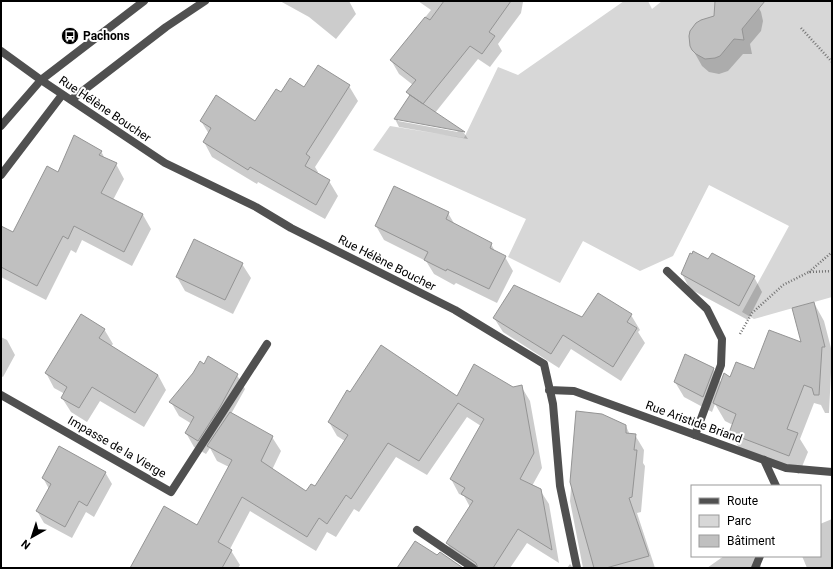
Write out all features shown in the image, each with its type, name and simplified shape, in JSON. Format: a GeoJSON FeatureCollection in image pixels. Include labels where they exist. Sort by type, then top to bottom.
{"type":"FeatureCollection","features":[{"type":"Feature","properties":{"kind":"street"},"geometry":{"type":"LineString","coordinates":[[1,126],[41,80],[144,1]]}},
{"type":"Feature","properties":{"kind":"street"},"geometry":{"type":"LineString","coordinates":[[71,100],[166,27],[205,1]]}},
{"type":"Feature","properties":{"kind":"street","name":"Rue Hélène Boucher"},"geometry":{"type":"LineString","coordinates":[[1,51],[62,95],[165,163],[256,207],[291,228],[455,310],[544,364],[553,404],[560,486],[578,568]]}},
{"type":"Feature","properties":{"kind":"street"},"geometry":{"type":"LineString","coordinates":[[1,175],[62,95]]}},
{"type":"Feature","properties":{"kind":"street"},"geometry":{"type":"LineString","coordinates":[[667,271],[707,309],[722,339],[721,365],[695,435]]}},
{"type":"Feature","properties":{"kind":"street","name":"Impasse de la Vierge"},"geometry":{"type":"LineString","coordinates":[[1,395],[171,492],[267,344]]}},
{"type":"Feature","properties":{"kind":"street","name":"Rue Aristide Briand"},"geometry":{"type":"LineString","coordinates":[[549,390],[574,391],[786,468],[832,472]]}},
{"type":"Feature","properties":{"kind":"street"},"geometry":{"type":"LineString","coordinates":[[764,460],[776,485]]}},
{"type":"Feature","properties":{"kind":"street"},"geometry":{"type":"LineString","coordinates":[[417,530],[473,568]]}},
{"type":"Feature","properties":{"kind":"street"},"geometry":{"type":"LineString","coordinates":[[755,568],[760,557]]}},
{"type":"Feature","properties":{"kind":"path"},"geometry":{"type":"LineString","coordinates":[[801,28],[832,62]]}},
{"type":"Feature","properties":{"kind":"path"},"geometry":{"type":"LineString","coordinates":[[722,339],[735,342],[752,313],[783,285],[809,272],[832,252]]}},
{"type":"Feature","properties":{"kind":"path"},"geometry":{"type":"LineString","coordinates":[[809,272],[832,271]]}},
{"type":"Feature","properties":{"kind":"green space"},"geometry":{"type":"Polygon","coordinates":[[[624,1],[648,1],[652,9],[662,1],[832,1],[832,297],[754,319],[742,312],[789,226],[709,185],[673,256],[640,271],[583,241],[560,283],[508,257],[526,219],[373,150],[390,126],[464,138],[498,67],[518,75],[624,1]]]}},
{"type":"Feature","properties":{"kind":"building"},"geometry":{"type":"Polygon","coordinates":[[[444,1],[511,1],[489,32],[495,36],[482,54],[470,46],[423,104],[406,92],[416,80],[390,60],[425,17],[430,20],[444,1]]]}},
{"type":"Feature","properties":{"kind":"building"},"geometry":{"type":"Polygon","coordinates":[[[715,1],[765,1],[742,29],[744,40],[734,39],[720,56],[705,59],[692,50],[689,36],[690,31],[696,23],[714,16],[715,1]]]}},
{"type":"Feature","properties":{"kind":"building"},"geometry":{"type":"Polygon","coordinates":[[[318,65],[350,85],[306,154],[310,157],[305,166],[330,180],[316,205],[250,167],[248,170],[203,142],[211,128],[200,121],[216,95],[255,121],[276,89],[281,92],[290,78],[304,87],[318,65]]]}},
{"type":"Feature","properties":{"kind":"building"},"geometry":{"type":"Polygon","coordinates":[[[410,95],[465,132],[394,119],[410,95]]]}},
{"type":"Feature","properties":{"kind":"building"},"geometry":{"type":"Polygon","coordinates":[[[74,135],[102,151],[99,155],[117,163],[101,193],[143,214],[124,252],[74,226],[68,239],[63,236],[37,286],[1,267],[1,226],[13,232],[47,166],[58,172],[74,135]]]}},
{"type":"Feature","properties":{"kind":"building"},"geometry":{"type":"Polygon","coordinates":[[[394,186],[449,212],[446,219],[492,243],[490,248],[506,256],[489,289],[424,260],[428,252],[375,226],[394,186]]]}},
{"type":"Feature","properties":{"kind":"building"},"geometry":{"type":"Polygon","coordinates":[[[194,239],[243,263],[225,300],[176,277],[194,239]]]}},
{"type":"Feature","properties":{"kind":"building"},"geometry":{"type":"Polygon","coordinates":[[[693,251],[708,259],[712,253],[755,276],[739,306],[681,274],[690,253],[692,254],[693,251]]]}},
{"type":"Feature","properties":{"kind":"building"},"geometry":{"type":"Polygon","coordinates":[[[514,285],[582,317],[598,293],[632,314],[627,322],[637,328],[613,367],[563,335],[551,354],[493,318],[514,285]]]}},
{"type":"Feature","properties":{"kind":"building"},"geometry":{"type":"Polygon","coordinates":[[[814,302],[825,347],[822,347],[819,395],[814,395],[812,388],[804,385],[787,429],[798,433],[789,456],[729,433],[736,414],[713,403],[724,373],[730,377],[736,362],[754,369],[769,330],[801,342],[792,308],[814,302]]]}},
{"type":"Feature","properties":{"kind":"building"},"geometry":{"type":"Polygon","coordinates":[[[81,314],[105,329],[99,338],[158,375],[135,413],[92,387],[79,408],[61,398],[67,387],[45,373],[81,314]]]}},
{"type":"Feature","properties":{"kind":"building"},"geometry":{"type":"Polygon","coordinates":[[[381,345],[457,396],[474,364],[513,387],[522,385],[534,453],[520,479],[541,489],[552,550],[518,529],[493,568],[478,568],[476,563],[446,543],[473,501],[461,494],[465,488],[450,479],[484,419],[458,403],[419,461],[388,443],[351,499],[346,495],[327,524],[319,518],[307,537],[242,497],[218,542],[232,550],[222,568],[130,568],[164,506],[197,525],[232,460],[207,446],[230,412],[273,436],[261,461],[306,491],[311,484],[315,486],[348,435],[328,422],[347,390],[350,392],[381,345]]]}},
{"type":"Feature","properties":{"kind":"building"},"geometry":{"type":"Polygon","coordinates":[[[685,354],[714,368],[703,397],[674,382],[685,354]]]}},
{"type":"Feature","properties":{"kind":"building"},"geometry":{"type":"Polygon","coordinates":[[[208,356],[238,374],[220,407],[198,441],[185,433],[194,417],[169,402],[193,373],[200,361],[204,364],[208,356]]]}},
{"type":"Feature","properties":{"kind":"building"},"geometry":{"type":"Polygon","coordinates":[[[576,411],[602,414],[626,425],[626,433],[636,434],[634,450],[637,450],[632,497],[629,498],[649,556],[606,568],[594,568],[570,482],[576,411]]]}},
{"type":"Feature","properties":{"kind":"building"},"geometry":{"type":"Polygon","coordinates":[[[59,446],[106,472],[87,506],[79,501],[65,527],[36,511],[51,484],[42,478],[59,446]]]}},
{"type":"Feature","properties":{"kind":"building"},"geometry":{"type":"Polygon","coordinates":[[[415,541],[437,555],[440,552],[463,568],[397,568],[415,541]]]}},
{"type":"Feature","properties":{"kind":"place","name":"Pachons"},"geometry":{"type":"Point","coordinates":[70,36]}}]}
